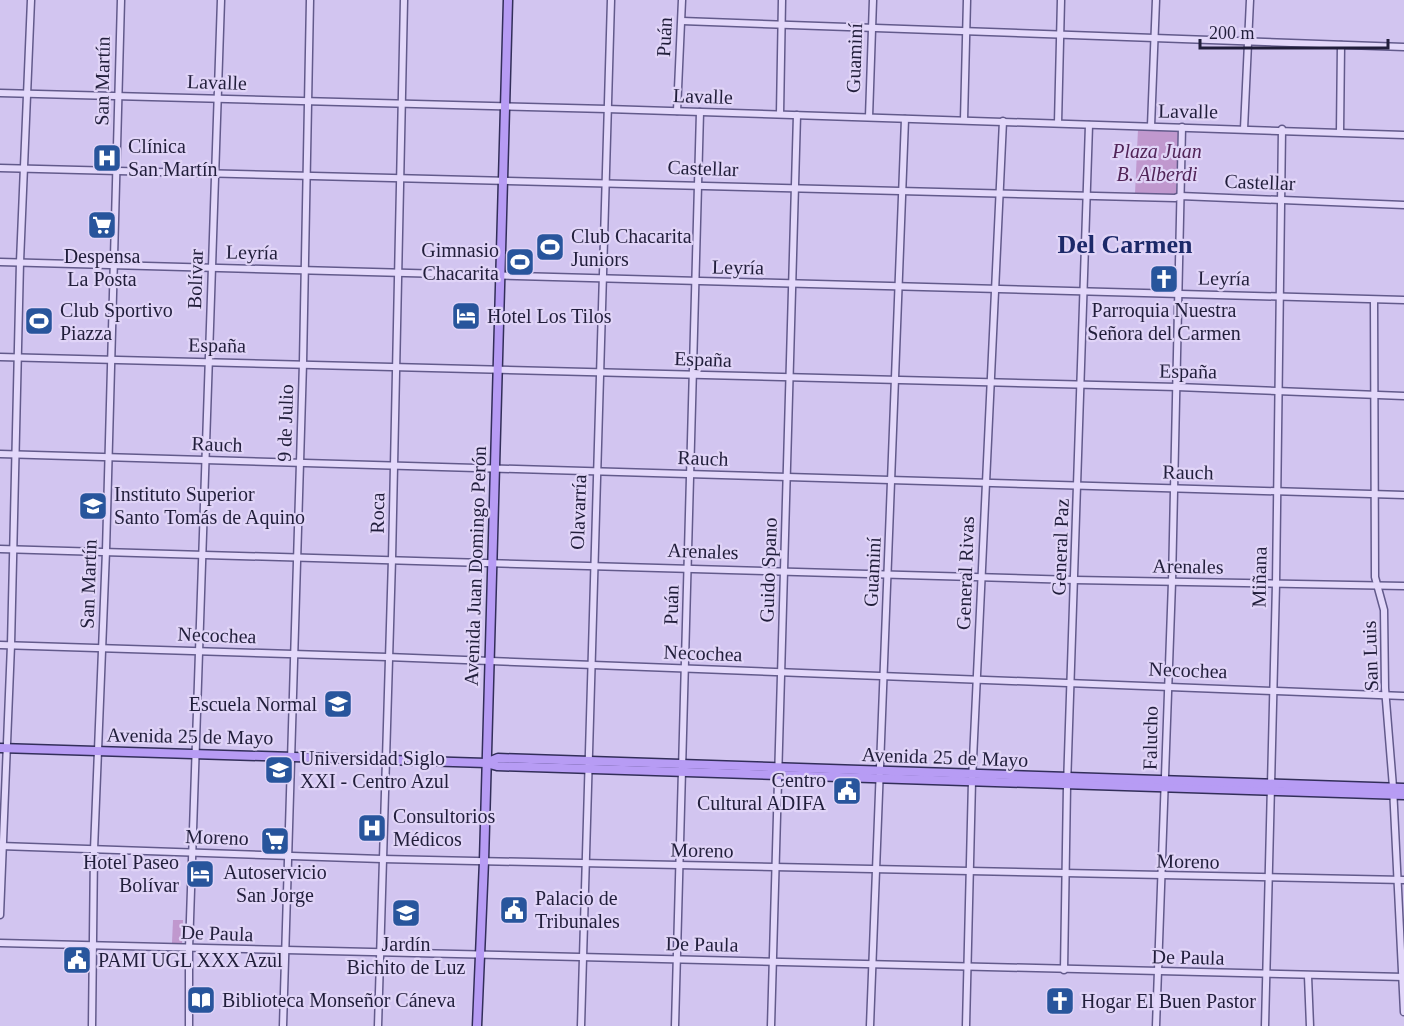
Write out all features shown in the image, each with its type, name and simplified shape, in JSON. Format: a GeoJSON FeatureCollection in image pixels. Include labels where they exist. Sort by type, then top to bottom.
{"type":"FeatureCollection","features":[{"type":"Feature","properties":{"kind":"main road","name":"Avenida Juan Domingo Perón"},"geometry":{"type":"LineString","coordinates":[[477,1026],[504,178],[505,107],[503,104],[507,0]]}},
{"type":"Feature","properties":{"kind":"main road","name":"Avenida Juan Domingo Perón"},"geometry":{"type":"LineString","coordinates":[[505,107],[508,104],[513,0]]}},
{"type":"Feature","properties":{"kind":"main road","name":"Avenida 25 de Mayo"},"geometry":{"type":"LineString","coordinates":[[4,748],[291,755],[486,763],[497,766],[588,765],[1394,791],[1404,788]]}},
{"type":"Feature","properties":{"kind":"main road","name":"Avenida 25 de Mayo"},"geometry":{"type":"LineString","coordinates":[[1394,791],[1404,795]]}},
{"type":"Feature","properties":{"kind":"street"},"geometry":{"type":"LineString","coordinates":[[0,915],[4,748],[11,645],[14,549],[25,94],[31,0]]}},
{"type":"Feature","properties":{"kind":"street","name":"San Martín"},"geometry":{"type":"LineString","coordinates":[[93,1026],[94,850],[106,551],[120,0]]}},
{"type":"Feature","properties":{"kind":"street","name":"Bolívar"},"geometry":{"type":"LineString","coordinates":[[189,1026],[189,948],[221,0]]}},
{"type":"Feature","properties":{"kind":"street","name":"9 de Julio"},"geometry":{"type":"LineString","coordinates":[[283,1026],[292,654],[306,270],[310,0]]}},
{"type":"Feature","properties":{"kind":"street","name":"Roca"},"geometry":{"type":"LineString","coordinates":[[378,1026],[402,177],[404,0]]}},
{"type":"Feature","properties":{"kind":"street","name":"Olavarría"},"geometry":{"type":"LineString","coordinates":[[581,1026],[600,373],[603,181],[611,0]]}},
{"type":"Feature","properties":{"kind":"street","name":"Puán"},"geometry":{"type":"LineString","coordinates":[[677,111],[682,0]]}},
{"type":"Feature","properties":{"kind":"street"},"geometry":{"type":"LineString","coordinates":[[780,114],[782,0]]}},
{"type":"Feature","properties":{"kind":"street","name":"Guaminí"},"geometry":{"type":"LineString","coordinates":[[869,117],[873,0]]}},
{"type":"Feature","properties":{"kind":"street"},"geometry":{"type":"LineString","coordinates":[[964,120],[967,0]]}},
{"type":"Feature","properties":{"kind":"street"},"geometry":{"type":"LineString","coordinates":[[1058,123],[1061,0]]}},
{"type":"Feature","properties":{"kind":"street"},"geometry":{"type":"LineString","coordinates":[[1151,126],[1156,0]]}},
{"type":"Feature","properties":{"kind":"street"},"geometry":{"type":"LineString","coordinates":[[1244,129],[1250,0]]}},
{"type":"Feature","properties":{"kind":"street"},"geometry":{"type":"LineString","coordinates":[[682,21],[1404,47]]}},
{"type":"Feature","properties":{"kind":"street"},"geometry":{"type":"LineString","coordinates":[[1340,132],[1341,45]]}},
{"type":"Feature","properties":{"kind":"street","name":"Lavalle"},"geometry":{"type":"LineString","coordinates":[[0,93],[1282,129],[1404,135]]}},
{"type":"Feature","properties":{"kind":"street","name":"Puán"},"geometry":{"type":"LineString","coordinates":[[675,1026],[684,768],[689,474],[700,112]]}},
{"type":"Feature","properties":{"kind":"street","name":"Guido Spano"},"geometry":{"type":"LineString","coordinates":[[771,1026],[778,868],[780,672],[786,570],[796,116]]}},
{"type":"Feature","properties":{"kind":"street","name":"Guaminí"},"geometry":{"type":"LineString","coordinates":[[870,1026],[893,480],[905,119]]}},
{"type":"Feature","properties":{"kind":"street","name":"General Rivas"},"geometry":{"type":"LineString","coordinates":[[966,1026],[972,777],[1003,121]]}},
{"type":"Feature","properties":{"kind":"street","name":"General Paz"},"geometry":{"type":"LineString","coordinates":[[1064,970],[1065,875],[1089,125]]}},
{"type":"Feature","properties":{"kind":"street","name":"Falucho"},"geometry":{"type":"LineString","coordinates":[[1156,1026],[1172,582],[1182,127]]}},
{"type":"Feature","properties":{"kind":"street","name":"Miñana"},"geometry":{"type":"LineString","coordinates":[[1265,1026],[1274,690],[1282,129]]}},
{"type":"Feature","properties":{"kind":"street","name":"Castellar"},"geometry":{"type":"LineString","coordinates":[[0,168],[504,178],[902,192],[1281,199],[1404,205]]}},
{"type":"Feature","properties":{"kind":"street","name":"Leyría"},"geometry":{"type":"LineString","coordinates":[[0,262],[1404,300]]}},
{"type":"Feature","properties":{"kind":"street","name":"San Luis"},"geometry":{"type":"LineString","coordinates":[[1374,300],[1375,577],[1384,610],[1387,695],[1401,880],[1404,1012]]}},
{"type":"Feature","properties":{"kind":"street","name":"España"},"geometry":{"type":"LineString","coordinates":[[0,357],[303,363],[497,372],[693,374],[991,384],[1177,387],[1404,396]]}},
{"type":"Feature","properties":{"kind":"street","name":"Rauch"},"geometry":{"type":"LineString","coordinates":[[0,454],[1078,487],[1276,490],[1374,496],[1404,495]]}},
{"type":"Feature","properties":{"kind":"street","name":"Arenales"},"geometry":{"type":"LineString","coordinates":[[0,549],[593,564],[1075,580],[1404,586]]}},
{"type":"Feature","properties":{"kind":"street","name":"Necochea"},"geometry":{"type":"LineString","coordinates":[[0,645],[387,657],[1404,696]]}},
{"type":"Feature","properties":{"kind":"street","name":"Moreno"},"geometry":{"type":"LineString","coordinates":[[1,846],[382,860],[1401,880]]}},
{"type":"Feature","properties":{"kind":"street","name":"De Paula"},"geometry":{"type":"LineString","coordinates":[[0,943],[873,966],[968,966],[1157,973],[1403,977]]}},
{"type":"Feature","properties":{"kind":"street"},"geometry":{"type":"LineString","coordinates":[[1308,976],[1310,1026]]}},
{"type":"Feature","properties":{"kind":"green space","name":"Plaza Juan B. Alberdi"},"geometry":{"type":"Polygon","coordinates":[[[1138,129],[1178,131],[1176,196],[1135,194],[1138,129]]]}},
{"type":"Feature","properties":{"kind":"green space","name":"Club Sportivo Piazza"},"geometry":{"type":"Polygon","coordinates":[[[26,311],[52,311],[51,332],[26,330],[26,311]]]}},
{"type":"Feature","properties":{"kind":"green space"},"geometry":{"type":"Polygon","coordinates":[[[173,920],[183,920],[182,943],[172,943],[173,920]]]}},
{"type":"Feature","properties":{"kind":"place","name":"Clínica San Martín"},"geometry":{"type":"Point","coordinates":[107,158]}},
{"type":"Feature","properties":{"kind":"place","name":"Despensa La Posta"},"geometry":{"type":"Point","coordinates":[102,225]}},
{"type":"Feature","properties":{"kind":"place","name":"Club Chacarita Juniors"},"geometry":{"type":"Point","coordinates":[550,247]}},
{"type":"Feature","properties":{"kind":"place","name":"Gimnasio Chacarita"},"geometry":{"type":"Point","coordinates":[520,262]}},
{"type":"Feature","properties":{"kind":"place","name":"Parroquia Nuestra Señora del Carmen"},"geometry":{"type":"Point","coordinates":[1164,279]}},
{"type":"Feature","properties":{"kind":"place","name":"Hotel Los Tilos"},"geometry":{"type":"Point","coordinates":[466,316]}},
{"type":"Feature","properties":{"kind":"place","name":"Club Sportivo Piazza"},"geometry":{"type":"Point","coordinates":[39,321]}},
{"type":"Feature","properties":{"kind":"place","name":"Instituto Superior Santo Tomás de Aquino"},"geometry":{"type":"Point","coordinates":[93,506]}},
{"type":"Feature","properties":{"kind":"place","name":"Escuela Normal"},"geometry":{"type":"Point","coordinates":[338,704]}},
{"type":"Feature","properties":{"kind":"place","name":"Universidad Siglo XXI - Centro Azul"},"geometry":{"type":"Point","coordinates":[279,770]}},
{"type":"Feature","properties":{"kind":"place","name":"Centro Cultural ADIFA"},"geometry":{"type":"Point","coordinates":[847,791]}},
{"type":"Feature","properties":{"kind":"place","name":"Consultorios Médicos"},"geometry":{"type":"Point","coordinates":[372,828]}},
{"type":"Feature","properties":{"kind":"place","name":"Autoservicio San Jorge"},"geometry":{"type":"Point","coordinates":[275,841]}},
{"type":"Feature","properties":{"kind":"place","name":"Hotel Paseo Bolívar"},"geometry":{"type":"Point","coordinates":[200,874]}},
{"type":"Feature","properties":{"kind":"place","name":"Palacio de Tribunales"},"geometry":{"type":"Point","coordinates":[514,910]}},
{"type":"Feature","properties":{"kind":"place","name":"Jardín Bichito de Luz"},"geometry":{"type":"Point","coordinates":[406,913]}},
{"type":"Feature","properties":{"kind":"place","name":"PAMI UGL XXX Azul"},"geometry":{"type":"Point","coordinates":[77,960]}},
{"type":"Feature","properties":{"kind":"place","name":"Biblioteca Monseñor Cáneva"},"geometry":{"type":"Point","coordinates":[201,1000]}},
{"type":"Feature","properties":{"kind":"place","name":"Hogar El Buen Pastor"},"geometry":{"type":"Point","coordinates":[1060,1001]}},
{"type":"Feature","properties":{"kind":"district","name":"Del Carmen"},"geometry":{"type":"Point","coordinates":[1125,244]}}]}
